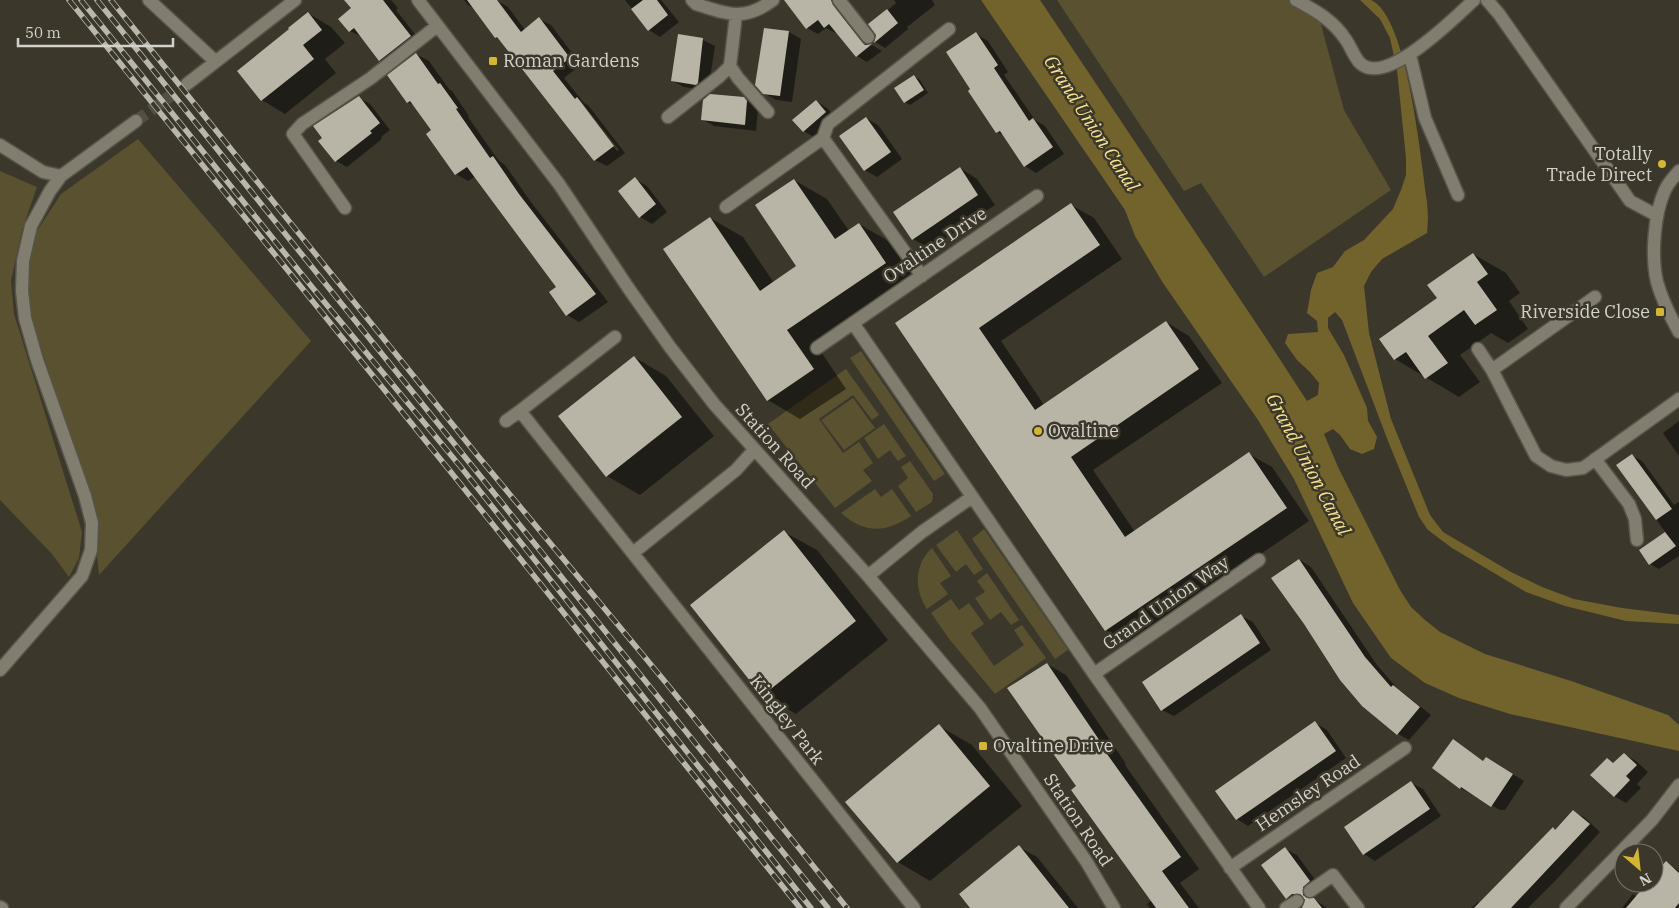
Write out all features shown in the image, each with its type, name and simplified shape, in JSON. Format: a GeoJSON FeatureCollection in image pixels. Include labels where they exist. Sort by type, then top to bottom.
{"type":"FeatureCollection","features":[{"type":"Feature","properties":{"kind":"street"},"geometry":{"type":"LineString","coordinates":[[149,0],[215,61]]}},
{"type":"Feature","properties":{"kind":"street"},"geometry":{"type":"LineString","coordinates":[[186,84],[295,0]]}},
{"type":"Feature","properties":{"kind":"street","name":"Station Road"},"geometry":{"type":"LineString","coordinates":[[418,0],[559,184],[629,289],[670,347],[714,404],[868,576],[980,708],[1086,861],[1114,908]]}},
{"type":"Feature","properties":{"kind":"street"},"geometry":{"type":"LineString","coordinates":[[692,0],[696,4],[736,15],[749,14],[773,0]]}},
{"type":"Feature","properties":{"kind":"street"},"geometry":{"type":"LineString","coordinates":[[839,0],[868,37]]}},
{"type":"Feature","properties":{"kind":"street"},"geometry":{"type":"LineString","coordinates":[[1296,0],[1330,20],[1360,63],[1377,69],[1408,56],[1474,0]]}},
{"type":"Feature","properties":{"kind":"street"},"geometry":{"type":"LineString","coordinates":[[1487,0],[1499,14],[1630,201],[1656,215]]}},
{"type":"Feature","properties":{"kind":"street"},"geometry":{"type":"LineString","coordinates":[[668,117],[730,66],[736,15]]}},
{"type":"Feature","properties":{"kind":"street"},"geometry":{"type":"LineString","coordinates":[[345,208],[292,134],[302,124],[371,78],[437,26]]}},
{"type":"Feature","properties":{"kind":"street"},"geometry":{"type":"LineString","coordinates":[[726,207],[823,138],[828,124],[949,29]]}},
{"type":"Feature","properties":{"kind":"street"},"geometry":{"type":"LineString","coordinates":[[1408,56],[1425,118],[1458,195]]}},
{"type":"Feature","properties":{"kind":"street"},"geometry":{"type":"LineString","coordinates":[[730,66],[768,112]]}},
{"type":"Feature","properties":{"kind":"street"},"geometry":{"type":"LineString","coordinates":[[0,670],[82,576],[91,550],[92,524],[85,496],[37,360],[25,318],[22,291],[23,261],[32,226],[50,191],[61,176],[136,121]]}},
{"type":"Feature","properties":{"kind":"street"},"geometry":{"type":"LineString","coordinates":[[823,138],[922,276]]}},
{"type":"Feature","properties":{"kind":"street"},"geometry":{"type":"LineString","coordinates":[[0,145],[44,172],[61,176]]}},
{"type":"Feature","properties":{"kind":"street"},"geometry":{"type":"LineString","coordinates":[[1679,171],[1666,188],[1656,215],[1654,248],[1657,281],[1668,313],[1679,332]]}},
{"type":"Feature","properties":{"kind":"street","name":"Ovaltine Drive"},"geometry":{"type":"LineString","coordinates":[[817,348],[1038,196]]}},
{"type":"Feature","properties":{"kind":"street"},"geometry":{"type":"LineString","coordinates":[[1492,370],[1595,297]]}},
{"type":"Feature","properties":{"kind":"street"},"geometry":{"type":"LineString","coordinates":[[853,323],[1094,674],[1258,908]]}},
{"type":"Feature","properties":{"kind":"street"},"geometry":{"type":"LineString","coordinates":[[506,421],[615,336]]}},
{"type":"Feature","properties":{"kind":"street"},"geometry":{"type":"LineString","coordinates":[[1478,349],[1492,370],[1536,456],[1551,466],[1566,470],[1583,468],[1679,399]]}},
{"type":"Feature","properties":{"kind":"street","name":"Kingley Park"},"geometry":{"type":"LineString","coordinates":[[520,410],[914,908]]}},
{"type":"Feature","properties":{"kind":"street"},"geometry":{"type":"LineString","coordinates":[[633,553],[736,470],[754,450]]}},
{"type":"Feature","properties":{"kind":"street"},"geometry":{"type":"LineString","coordinates":[[1595,459],[1629,504],[1635,519],[1637,540]]}},
{"type":"Feature","properties":{"kind":"street"},"geometry":{"type":"LineString","coordinates":[[868,576],[922,532],[972,497]]}},
{"type":"Feature","properties":{"kind":"street","name":"Grand Union Way"},"geometry":{"type":"LineString","coordinates":[[1094,674],[1259,560]]}},
{"type":"Feature","properties":{"kind":"street","name":"Hemsley Road"},"geometry":{"type":"LineString","coordinates":[[1230,868],[1405,748]]}},
{"type":"Feature","properties":{"kind":"street"},"geometry":{"type":"LineString","coordinates":[[1566,908],[1652,820],[1679,785]]}},
{"type":"Feature","properties":{"kind":"street"},"geometry":{"type":"LineString","coordinates":[[1310,891],[1333,875],[1358,908]]}},
{"type":"Feature","properties":{"kind":"shaded area"},"geometry":{"type":"Polygon","coordinates":[[[1057,0],[1296,0],[1319,17],[1344,110],[1391,190],[1264,277],[1201,183],[1184,191],[1057,0]]]}},
{"type":"Feature","properties":{"kind":"shaded area"},"geometry":{"type":"Polygon","coordinates":[[[138,139],[311,341],[99,575],[97,556],[99,540],[95,515],[37,335],[26,281],[29,252],[37,231],[61,194],[138,139]]]}},
{"type":"Feature","properties":{"kind":"shaded area"},"geometry":{"type":"Polygon","coordinates":[[[0,171],[37,187],[22,230],[11,281],[14,314],[82,532],[79,558],[69,577],[52,554],[0,500],[0,171]]]}},
{"type":"Feature","properties":{"kind":"shaded area"},"geometry":{"type":"Polygon","coordinates":[[[861,351],[945,474],[934,481],[850,358],[861,351]]]}},
{"type":"Feature","properties":{"kind":"shaded area"},"geometry":{"type":"Polygon","coordinates":[[[846,369],[879,415],[872,420],[853,395],[819,419],[843,453],[859,442],[873,463],[863,470],[872,481],[835,508],[768,424],[846,369]]]}},
{"type":"Feature","properties":{"kind":"shaded area"},"geometry":{"type":"Polygon","coordinates":[[[853,398],[875,428],[844,450],[821,420],[853,398]]]}},
{"type":"Feature","properties":{"kind":"shaded area"},"geometry":{"type":"Polygon","coordinates":[[[884,424],[906,456],[898,461],[890,450],[878,459],[864,438],[884,424]]]}},
{"type":"Feature","properties":{"kind":"shaded area"},"geometry":{"type":"Polygon","coordinates":[[[910,461],[933,494],[932,502],[916,512],[898,486],[908,478],[901,467],[910,461]]]}},
{"type":"Feature","properties":{"kind":"shaded area"},"geometry":{"type":"Polygon","coordinates":[[[875,489],[881,497],[892,489],[911,516],[892,526],[875,529],[858,525],[841,513],[875,489]]]}},
{"type":"Feature","properties":{"kind":"shaded area"},"geometry":{"type":"Polygon","coordinates":[[[984,529],[1068,650],[1055,659],[972,539],[984,529]]]}},
{"type":"Feature","properties":{"kind":"shaded area"},"geometry":{"type":"Polygon","coordinates":[[[957,530],[983,569],[974,575],[966,564],[956,572],[936,545],[957,530]]]}},
{"type":"Feature","properties":{"kind":"shaded area"},"geometry":{"type":"Polygon","coordinates":[[[932,548],[951,576],[940,583],[948,594],[927,609],[920,594],[918,577],[922,562],[932,548]]]}},
{"type":"Feature","properties":{"kind":"shaded area"},"geometry":{"type":"Polygon","coordinates":[[[987,573],[1019,620],[1011,625],[1001,612],[990,620],[975,598],[985,592],[977,581],[987,573]]]}},
{"type":"Feature","properties":{"kind":"shaded area"},"geometry":{"type":"Polygon","coordinates":[[[951,599],[959,610],[969,603],[984,624],[971,633],[994,666],[1024,645],[1014,630],[1022,625],[1046,658],[995,694],[950,640],[931,613],[951,599]]]}},
{"type":"Feature","properties":{"kind":"water","name":"Grand Union Canal"},"geometry":{"type":"Polygon","coordinates":[[[981,0],[1040,0],[1307,401],[1318,395],[1319,383],[1297,360],[1285,343],[1288,334],[1318,332],[1317,321],[1307,313],[1311,290],[1317,273],[1333,267],[1345,251],[1364,240],[1393,209],[1406,175],[1397,70],[1390,38],[1380,19],[1360,0],[1371,0],[1384,12],[1395,33],[1411,92],[1427,201],[1427,233],[1382,259],[1371,272],[1364,286],[1369,333],[1391,419],[1430,515],[1443,532],[1511,572],[1542,587],[1574,599],[1622,608],[1679,615],[1679,624],[1626,621],[1565,606],[1526,592],[1452,548],[1428,530],[1419,517],[1342,320],[1335,312],[1328,318],[1328,328],[1344,355],[1367,408],[1368,421],[1377,437],[1374,449],[1362,454],[1350,449],[1333,429],[1324,434],[1338,467],[1400,590],[1411,607],[1425,620],[1440,632],[1485,654],[1571,681],[1668,715],[1679,725],[1679,751],[1510,714],[1459,698],[1425,683],[1391,658],[1353,603],[1294,479],[1258,420],[1163,283],[1135,236],[1125,210],[981,0]]]}},
{"type":"Feature","properties":{"kind":"building"},"geometry":{"type":"Polygon","coordinates":[[[344,0],[383,0],[411,36],[379,61],[354,28],[349,32],[338,19],[351,8],[344,0]]]}},
{"type":"Feature","properties":{"kind":"building"},"geometry":{"type":"Polygon","coordinates":[[[467,0],[497,0],[521,32],[539,17],[570,58],[553,71],[575,99],[577,97],[614,146],[594,161],[497,37],[495,38],[467,0]]]}},
{"type":"Feature","properties":{"kind":"building"},"geometry":{"type":"Polygon","coordinates":[[[643,0],[657,0],[668,15],[648,31],[631,9],[643,0]]]}},
{"type":"Feature","properties":{"kind":"building"},"geometry":{"type":"Polygon","coordinates":[[[784,0],[831,0],[862,42],[865,45],[872,44],[856,57],[829,24],[824,28],[818,20],[806,29],[784,0]]]}},
{"type":"Feature","properties":{"kind":"building"},"geometry":{"type":"Polygon","coordinates":[[[887,9],[898,23],[874,43],[876,35],[868,24],[887,9]]]}},
{"type":"Feature","properties":{"kind":"building"},"geometry":{"type":"Polygon","coordinates":[[[308,12],[322,30],[303,45],[314,59],[261,101],[237,71],[308,12]]]}},
{"type":"Feature","properties":{"kind":"building"},"geometry":{"type":"Polygon","coordinates":[[[764,28],[789,31],[780,96],[763,94],[755,85],[764,28]]]}},
{"type":"Feature","properties":{"kind":"building"},"geometry":{"type":"Polygon","coordinates":[[[976,32],[998,65],[994,68],[1029,121],[1033,118],[1053,147],[1024,167],[1000,131],[996,133],[968,91],[970,89],[946,52],[976,32]]]}},
{"type":"Feature","properties":{"kind":"building"},"geometry":{"type":"Polygon","coordinates":[[[678,34],[703,38],[698,83],[696,85],[671,81],[678,34]]]}},
{"type":"Feature","properties":{"kind":"building"},"geometry":{"type":"Polygon","coordinates":[[[416,53],[458,108],[456,109],[490,158],[493,156],[519,194],[596,294],[566,316],[549,292],[556,287],[467,167],[455,175],[426,134],[431,130],[410,101],[407,103],[387,75],[416,53]]]}},
{"type":"Feature","properties":{"kind":"building"},"geometry":{"type":"Polygon","coordinates":[[[914,75],[924,90],[904,103],[894,88],[914,75]]]}},
{"type":"Feature","properties":{"kind":"building"},"geometry":{"type":"Polygon","coordinates":[[[710,94],[744,97],[747,101],[745,125],[701,120],[703,100],[710,94]]]}},
{"type":"Feature","properties":{"kind":"building"},"geometry":{"type":"Polygon","coordinates":[[[359,96],[380,123],[370,131],[372,133],[335,162],[318,141],[322,138],[313,126],[359,96]]]}},
{"type":"Feature","properties":{"kind":"building"},"geometry":{"type":"Polygon","coordinates":[[[816,100],[826,112],[803,132],[792,120],[816,100]]]}},
{"type":"Feature","properties":{"kind":"building"},"geometry":{"type":"Polygon","coordinates":[[[866,117],[891,152],[864,171],[839,136],[866,117]]]}},
{"type":"Feature","properties":{"kind":"building"},"geometry":{"type":"Polygon","coordinates":[[[960,167],[978,195],[912,240],[893,212],[960,167]]]}},
{"type":"Feature","properties":{"kind":"building"},"geometry":{"type":"Polygon","coordinates":[[[635,177],[656,204],[639,218],[618,191],[635,177]]]}},
{"type":"Feature","properties":{"kind":"building"},"geometry":{"type":"Polygon","coordinates":[[[794,179],[835,239],[859,223],[886,263],[787,330],[814,369],[767,401],[663,249],[710,217],[760,291],[796,266],[755,205],[794,179]]]}},
{"type":"Feature","properties":{"kind":"building","name":"Ovaltine"},"geometry":{"type":"Polygon","coordinates":[[[1071,203],[1100,245],[979,328],[1035,410],[1166,321],[1199,369],[1071,457],[1125,537],[1249,452],[1287,508],[1105,631],[895,323],[1071,203]]]}},
{"type":"Feature","properties":{"kind":"building"},"geometry":{"type":"Polygon","coordinates":[[[1473,253],[1488,274],[1477,282],[1497,310],[1475,325],[1464,310],[1428,336],[1448,363],[1425,379],[1406,352],[1394,360],[1379,339],[1437,298],[1427,285],[1473,253]]]}},
{"type":"Feature","properties":{"kind":"building"},"geometry":{"type":"Polygon","coordinates":[[[634,356],[682,417],[606,477],[558,416],[634,356]]]}},
{"type":"Feature","properties":{"kind":"building"},"geometry":{"type":"Polygon","coordinates":[[[1632,454],[1672,509],[1656,520],[1616,465],[1632,454]]]}},
{"type":"Feature","properties":{"kind":"building"},"geometry":{"type":"Polygon","coordinates":[[[784,530],[856,621],[762,696],[690,605],[784,530]]]}},
{"type":"Feature","properties":{"kind":"building"},"geometry":{"type":"Polygon","coordinates":[[[1665,532],[1676,546],[1649,565],[1639,550],[1665,532]]]}},
{"type":"Feature","properties":{"kind":"building"},"geometry":{"type":"Polygon","coordinates":[[[1299,559],[1365,657],[1391,687],[1393,685],[1420,707],[1397,735],[1362,706],[1340,680],[1304,624],[1271,578],[1299,559]]]}},
{"type":"Feature","properties":{"kind":"building"},"geometry":{"type":"Polygon","coordinates":[[[1241,614],[1260,643],[1161,711],[1142,682],[1241,614]]]}},
{"type":"Feature","properties":{"kind":"building"},"geometry":{"type":"Polygon","coordinates":[[[1047,663],[1107,754],[1181,857],[1162,871],[1189,908],[1156,908],[1071,790],[1076,786],[1007,688],[1047,663]]]}},
{"type":"Feature","properties":{"kind":"building"},"geometry":{"type":"Polygon","coordinates":[[[1315,721],[1336,751],[1236,820],[1215,791],[1315,721]]]}},
{"type":"Feature","properties":{"kind":"building"},"geometry":{"type":"Polygon","coordinates":[[[939,724],[990,786],[897,863],[845,802],[939,724]]]}},
{"type":"Feature","properties":{"kind":"building"},"geometry":{"type":"Polygon","coordinates":[[[1453,739],[1483,761],[1486,757],[1513,774],[1491,807],[1461,787],[1460,789],[1432,768],[1453,739]]]}},
{"type":"Feature","properties":{"kind":"building"},"geometry":{"type":"Polygon","coordinates":[[[1624,753],[1637,765],[1626,776],[1630,780],[1614,797],[1590,775],[1607,758],[1613,763],[1624,753]]]}},
{"type":"Feature","properties":{"kind":"building"},"geometry":{"type":"Polygon","coordinates":[[[1411,781],[1430,809],[1363,855],[1344,827],[1411,781]]]}},
{"type":"Feature","properties":{"kind":"building"},"geometry":{"type":"Polygon","coordinates":[[[1573,810],[1590,824],[1511,908],[1474,908],[1553,827],[1555,830],[1573,810]]]}},
{"type":"Feature","properties":{"kind":"building"},"geometry":{"type":"Polygon","coordinates":[[[1019,845],[1069,908],[970,908],[959,894],[1019,845]]]}},
{"type":"Feature","properties":{"kind":"building"},"geometry":{"type":"Polygon","coordinates":[[[1285,847],[1310,881],[1303,887],[1303,895],[1307,898],[1314,898],[1322,908],[1302,908],[1305,900],[1300,894],[1292,894],[1286,899],[1261,865],[1285,847]]]}},
{"type":"Feature","properties":{"kind":"building"},"geometry":{"type":"Polygon","coordinates":[[[1666,861],[1679,873],[1679,903],[1675,908],[1626,908],[1639,893],[1664,893],[1664,863],[1666,861]]]}},
{"type":"Feature","properties":{"kind":"tunnel"},"geometry":{"type":"LineString","coordinates":[[136,121],[187,84]]}},
{"type":"Feature","properties":{"kind":"railway"},"geometry":{"type":"LineString","coordinates":[[69,0],[800,908]]}},
{"type":"Feature","properties":{"kind":"railway"},"geometry":{"type":"LineString","coordinates":[[81,0],[312,287],[460,466],[811,908]]}},
{"type":"Feature","properties":{"kind":"railway"},"geometry":{"type":"LineString","coordinates":[[97,0],[828,908]]}},
{"type":"Feature","properties":{"kind":"railway"},"geometry":{"type":"LineString","coordinates":[[111,0],[478,456],[667,684],[847,908]]}},
{"type":"Feature","properties":{"kind":"place","name":"Roman Gardens"},"geometry":{"type":"Point","coordinates":[493,61]}},
{"type":"Feature","properties":{"kind":"place","name":"Totally Trade Direct"},"geometry":{"type":"Point","coordinates":[1662,164]}},
{"type":"Feature","properties":{"kind":"place","name":"Riverside Close"},"geometry":{"type":"Point","coordinates":[1660,312]}},
{"type":"Feature","properties":{"kind":"place","name":"Ovaltine"},"geometry":{"type":"Point","coordinates":[1038,431]}},
{"type":"Feature","properties":{"kind":"place","name":"Ovaltine Drive"},"geometry":{"type":"Point","coordinates":[983,746]}}]}
